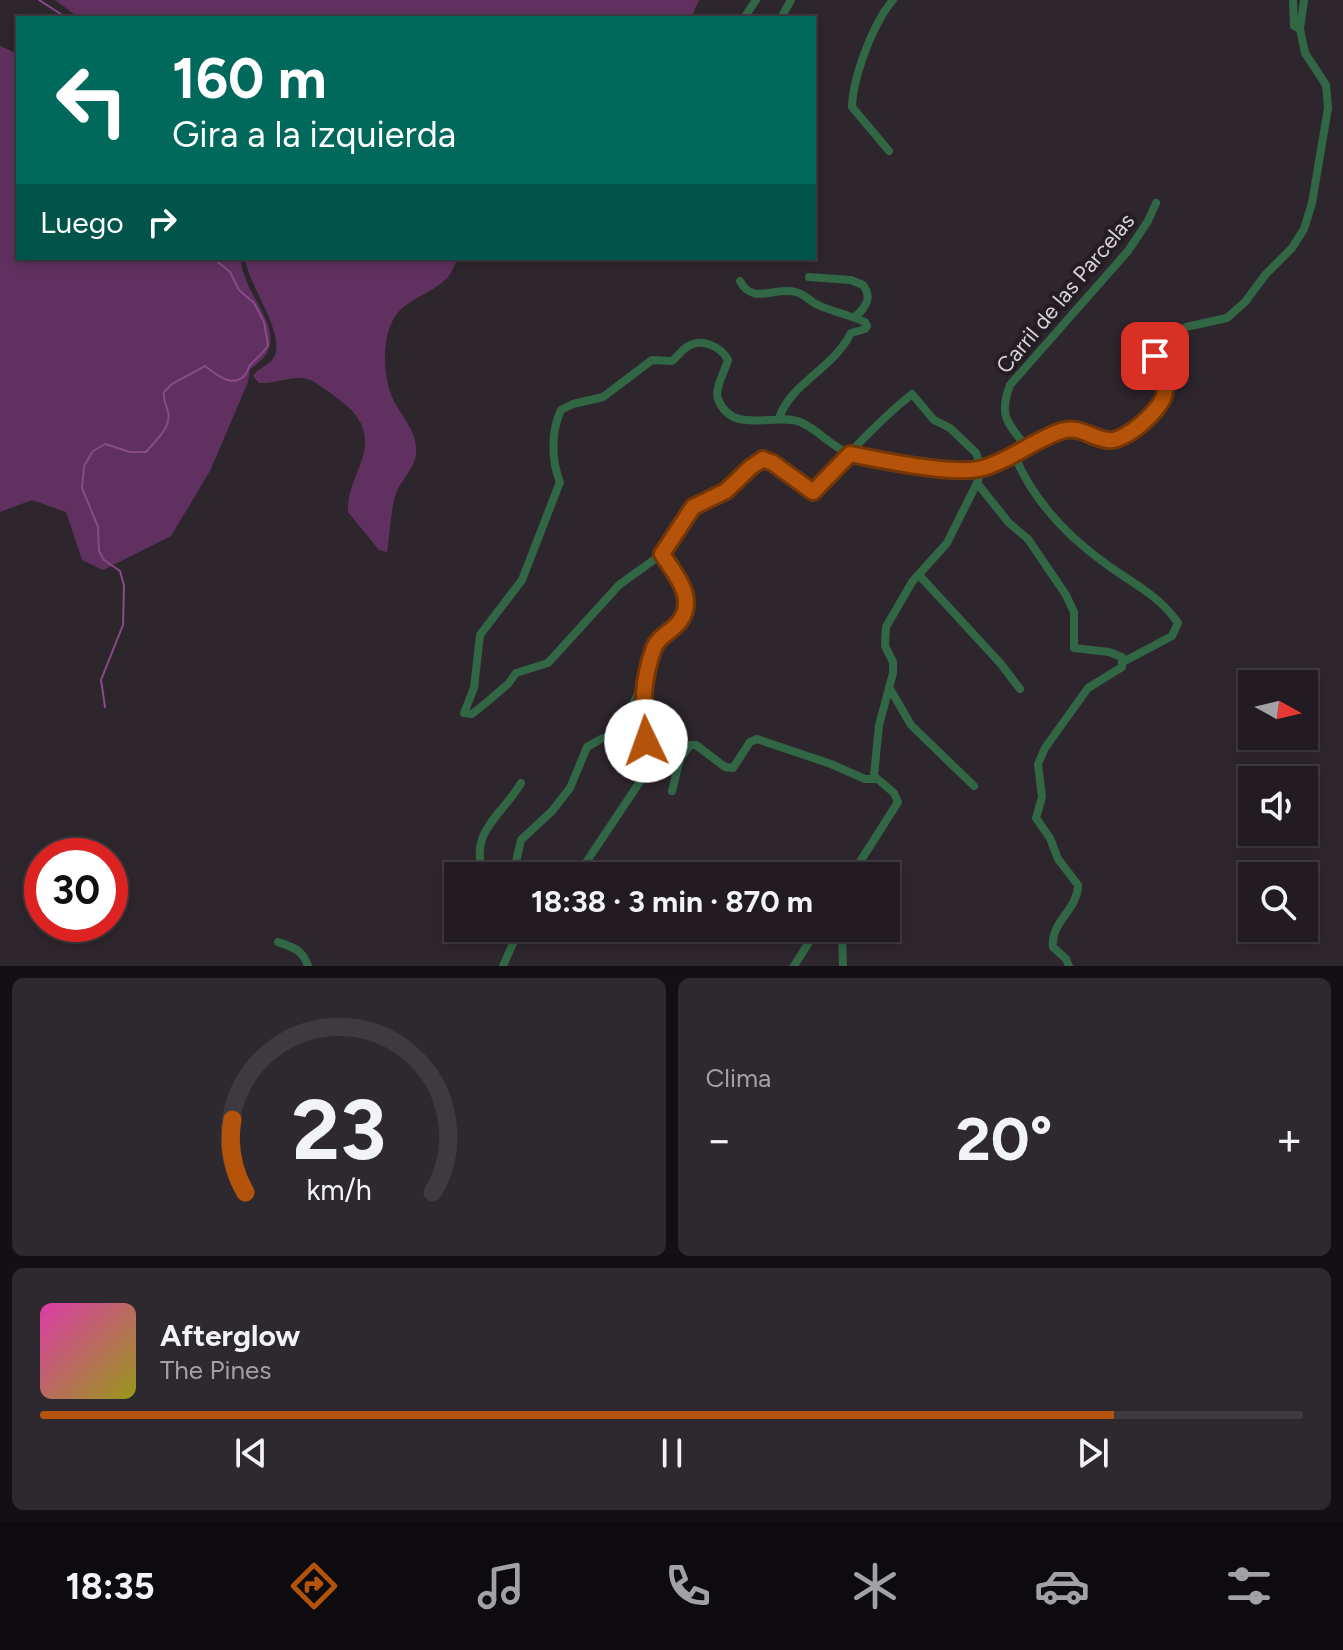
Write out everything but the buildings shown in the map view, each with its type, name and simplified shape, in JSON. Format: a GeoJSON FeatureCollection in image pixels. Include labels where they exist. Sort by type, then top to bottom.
{"type":"FeatureCollection","features":[{"type":"Feature","properties":{"kind":"street"},"geometry":{"type":"LineString","coordinates":[[889,151],[852,107],[852,91],[875,26],[893,0]]}},
{"type":"Feature","properties":{"kind":"street"},"geometry":{"type":"LineString","coordinates":[[1293,0],[1294,26],[1300,29]]}},
{"type":"Feature","properties":{"kind":"street"},"geometry":{"type":"LineString","coordinates":[[876,779],[875,744],[893,666],[885,646],[886,627],[899,601],[947,543],[982,469],[976,453],[950,428],[934,420],[912,394],[850,454],[813,492],[763,459],[726,491],[693,507],[662,554],[619,585],[548,663],[516,673],[508,684],[472,714],[464,713],[474,688],[480,635],[522,580],[560,482],[553,464],[556,423],[561,410],[603,397],[652,360],[672,361],[686,347],[711,344],[728,360],[717,387],[718,400],[727,412],[742,420],[759,423],[779,418],[798,421],[850,454],[945,470],[982,469],[1061,431],[1077,429],[1110,441],[1119,440],[1154,413],[1163,399],[1164,387],[1156,365],[1158,346],[1186,327],[1227,318],[1292,248],[1304,229],[1312,203],[1328,108],[1326,85],[1305,53],[1300,29],[1304,0]]}},
{"type":"Feature","properties":{"kind":"street","name":"Carril de las Parcelas"},"geometry":{"type":"LineString","coordinates":[[1027,448],[1003,411],[1010,385],[1128,251],[1156,203]]}},
{"type":"Feature","properties":{"kind":"street"},"geometry":{"type":"LineString","coordinates":[[809,277],[851,280],[863,285],[868,298],[865,307],[855,317]]}},
{"type":"Feature","properties":{"kind":"street"},"geometry":{"type":"LineString","coordinates":[[740,281],[748,293],[797,292],[819,306],[865,322],[865,329],[851,333],[836,357],[792,393],[779,418]]}},
{"type":"Feature","properties":{"kind":"street"},"geometry":{"type":"LineString","coordinates":[[1014,454],[1036,494],[1059,524],[1106,564],[1152,594],[1178,623],[1172,636],[1123,662]]}},
{"type":"Feature","properties":{"kind":"street"},"geometry":{"type":"LineString","coordinates":[[977,483],[1009,523],[1028,539],[1066,595],[1074,612],[1074,648],[1109,652],[1122,657],[1123,662],[1122,667],[1088,688],[1045,748],[1038,764],[1042,797],[1036,818],[1050,838],[1058,859],[1078,885],[1078,897],[1052,938],[1053,947],[1069,966]]}},
{"type":"Feature","properties":{"kind":"street"},"geometry":{"type":"LineString","coordinates":[[516,862],[521,840],[552,811],[570,788],[587,747],[603,738],[619,738],[626,733],[627,715],[643,682],[655,646],[680,621],[686,601],[680,578],[662,554]]}},
{"type":"Feature","properties":{"kind":"street"},"geometry":{"type":"LineString","coordinates":[[919,575],[1020,689]]}},
{"type":"Feature","properties":{"kind":"street"},"geometry":{"type":"LineString","coordinates":[[586,862],[643,777],[647,758],[643,682]]}},
{"type":"Feature","properties":{"kind":"street"},"geometry":{"type":"LineString","coordinates":[[889,687],[911,725],[974,786]]}},
{"type":"Feature","properties":{"kind":"street"},"geometry":{"type":"LineString","coordinates":[[672,791],[680,759],[690,745],[696,745],[725,767],[733,768],[750,742],[757,739],[865,779],[876,779],[894,793],[898,802],[858,862]]}},
{"type":"Feature","properties":{"kind":"street"},"geometry":{"type":"LineString","coordinates":[[479,862],[478,848],[482,835],[521,783]]}},
{"type":"Feature","properties":{"kind":"street"},"geometry":{"type":"LineString","coordinates":[[278,942],[297,948],[308,966]]}},
{"type":"Feature","properties":{"kind":"street"},"geometry":{"type":"LineString","coordinates":[[503,966],[514,942]]}},
{"type":"Feature","properties":{"kind":"street"},"geometry":{"type":"LineString","coordinates":[[794,966],[809,942]]}},
{"type":"Feature","properties":{"kind":"street"},"geometry":{"type":"LineString","coordinates":[[842,942],[843,966]]}},
{"type":"Feature","properties":{"kind":"shaded area"},"geometry":{"type":"Polygon","coordinates":[[[55,0],[699,0],[692,16],[74,14],[55,0]]]}},
{"type":"Feature","properties":{"kind":"shaded area"},"geometry":{"type":"Polygon","coordinates":[[[0,46],[16,53],[16,260],[241,260],[243,273],[270,331],[270,344],[264,357],[250,369],[248,382],[210,471],[171,536],[103,570],[82,560],[66,512],[32,500],[0,512],[0,46]]]}},
{"type":"Feature","properties":{"kind":"shaded area"},"geometry":{"type":"Polygon","coordinates":[[[245,260],[457,260],[446,279],[404,307],[389,329],[385,362],[388,384],[413,435],[416,453],[413,465],[395,496],[387,552],[379,550],[348,512],[349,496],[364,452],[364,432],[357,416],[310,380],[296,378],[259,383],[253,376],[272,360],[276,338],[245,260]]]}},
{"type":"Feature","properties":{"kind":"waterway"},"geometry":{"type":"LineString","coordinates":[[39,0],[64,16]]}},
{"type":"Feature","properties":{"kind":"waterway"},"geometry":{"type":"LineString","coordinates":[[105,707],[101,680],[123,625],[124,586],[120,571],[104,560],[99,551],[98,527],[82,488],[84,466],[93,451],[105,444],[130,452],[146,452],[168,423],[164,392],[172,384],[205,366],[224,379],[240,379],[268,345],[264,322],[254,303],[239,290],[230,272],[215,260]]}},
{"type":"Feature","properties":{"kind":"route"},"geometry":{"type":"LineString","coordinates":[[646,741],[643,682],[655,646],[680,621],[686,601],[680,578],[662,554],[693,507],[726,491],[763,459],[813,492],[850,454],[945,470],[982,469],[1061,431],[1077,429],[1110,441],[1119,440],[1154,413],[1163,399],[1164,387],[1155,356]]}}]}
